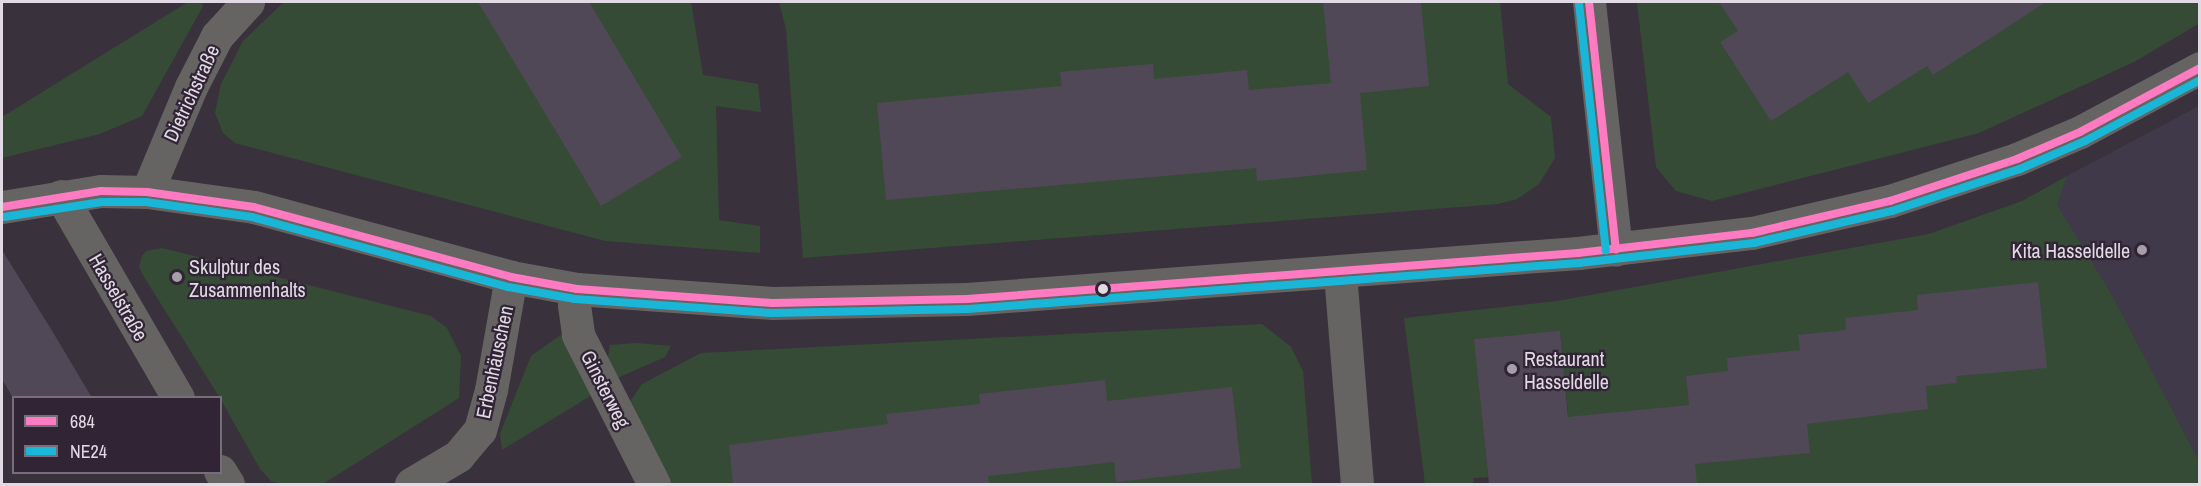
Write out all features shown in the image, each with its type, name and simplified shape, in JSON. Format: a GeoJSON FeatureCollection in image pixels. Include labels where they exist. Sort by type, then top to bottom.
{"type":"FeatureCollection","features":[{"type":"Feature","properties":{"kind":"street","name":"Dietrichstraße"},"geometry":{"type":"LineString","coordinates":[[147,192],[191,87],[217,36],[248,2]]}},
{"type":"Feature","properties":{"kind":"street"},"geometry":{"type":"LineString","coordinates":[[1589,2],[1616,250]]}},
{"type":"Feature","properties":{"kind":"street"},"geometry":{"type":"LineString","coordinates":[[2,207],[61,196],[147,192],[254,207],[511,277],[577,289],[773,303],[967,299],[1340,273],[1616,250],[1752,232],[1955,181],[2080,132],[2199,68]]}},
{"type":"Feature","properties":{"kind":"street","name":"Hasselstraße"},"geometry":{"type":"LineString","coordinates":[[61,196],[177,396]]}},
{"type":"Feature","properties":{"kind":"street"},"geometry":{"type":"LineString","coordinates":[[1340,273],[1358,484]]}},
{"type":"Feature","properties":{"kind":"street","name":"Erbenhäuschen"},"geometry":{"type":"LineString","coordinates":[[411,484],[458,456],[480,430],[491,390],[511,277]]}},
{"type":"Feature","properties":{"kind":"street","name":"Ginsterweg"},"geometry":{"type":"LineString","coordinates":[[577,289],[574,305],[578,335],[654,484]]}},
{"type":"Feature","properties":{"kind":"shaded area","name":"Kita Hasseldelle"},"geometry":{"type":"Polygon","coordinates":[[[2199,106],[2199,461],[2112,295],[2056,205],[2067,176],[2199,106]]]}},
{"type":"Feature","properties":{"kind":"green space"},"geometry":{"type":"Polygon","coordinates":[[[188,2],[202,2],[203,6],[142,116],[100,134],[2,158],[2,117],[188,2]]]}},
{"type":"Feature","properties":{"kind":"green space"},"geometry":{"type":"Polygon","coordinates":[[[284,2],[691,2],[703,75],[758,84],[761,112],[716,106],[719,220],[760,226],[760,253],[605,241],[235,143],[223,133],[215,113],[221,84],[243,41],[284,2]]]}},
{"type":"Feature","properties":{"kind":"green space"},"geometry":{"type":"Polygon","coordinates":[[[779,2],[1500,2],[1508,84],[1551,117],[1555,158],[1539,184],[1517,199],[1498,204],[803,258],[786,29],[779,2]]]}},
{"type":"Feature","properties":{"kind":"green space"},"geometry":{"type":"Polygon","coordinates":[[[1637,2],[2199,2],[2200,23],[2134,62],[1979,133],[1712,201],[1676,191],[1656,167],[1637,2]]]}},
{"type":"Feature","properties":{"kind":"green space"},"geometry":{"type":"Polygon","coordinates":[[[2067,176],[2057,205],[2112,295],[2199,461],[2199,484],[1575,484],[1560,332],[1475,339],[1488,477],[1473,478],[1474,484],[1425,484],[1404,318],[1557,301],[1929,234],[2022,201],[2067,176]]]}},
{"type":"Feature","properties":{"kind":"green space"},"geometry":{"type":"Polygon","coordinates":[[[162,248],[431,316],[447,328],[461,356],[459,398],[323,484],[282,484],[271,481],[260,469],[222,402],[222,396],[219,396],[144,277],[139,267],[146,251],[162,248]]]}},
{"type":"Feature","properties":{"kind":"green space"},"geometry":{"type":"Polygon","coordinates":[[[1262,324],[1291,347],[1303,371],[1312,484],[654,484],[620,416],[642,384],[701,353],[1262,324]]]}},
{"type":"Feature","properties":{"kind":"green space"},"geometry":{"type":"Polygon","coordinates":[[[562,334],[592,395],[502,450],[500,434],[531,356],[562,334]]]}},
{"type":"Feature","properties":{"kind":"green space"},"geometry":{"type":"Polygon","coordinates":[[[636,343],[671,346],[665,357],[617,378],[608,357],[610,345],[636,343]]]}},
{"type":"Feature","properties":{"kind":"building"},"geometry":{"type":"Polygon","coordinates":[[[478,2],[589,2],[682,157],[601,206],[478,2]]]}},
{"type":"Feature","properties":{"kind":"building"},"geometry":{"type":"Polygon","coordinates":[[[1323,2],[1421,2],[1429,86],[1360,93],[1367,170],[1257,181],[1256,168],[886,200],[877,103],[1062,86],[1060,72],[1153,64],[1154,79],[1247,70],[1249,90],[1331,83],[1323,2]]]}},
{"type":"Feature","properties":{"kind":"building"},"geometry":{"type":"Polygon","coordinates":[[[1719,2],[2046,2],[1933,75],[1927,66],[1868,103],[1848,72],[1771,121],[1720,42],[1738,31],[1719,2]]]}},
{"type":"Feature","properties":{"kind":"building"},"geometry":{"type":"Polygon","coordinates":[[[2,250],[91,396],[12,396],[2,379],[2,250]]]}},
{"type":"Feature","properties":{"kind":"building"},"geometry":{"type":"Polygon","coordinates":[[[2038,282],[2047,368],[1956,376],[1957,383],[1926,386],[1928,409],[1807,424],[1810,453],[1695,464],[1697,484],[1489,484],[1474,339],[1560,331],[1568,417],[1689,405],[1686,376],[1728,371],[1727,358],[1800,350],[1798,335],[1846,330],[1845,318],[1918,310],[1917,295],[2038,282]]]}},
{"type":"Feature","properties":{"kind":"building"},"geometry":{"type":"Polygon","coordinates":[[[1105,380],[1107,401],[1232,387],[1241,468],[1116,482],[1114,462],[988,476],[989,484],[733,484],[729,445],[888,424],[886,414],[980,404],[979,394],[1105,380]]]}},
{"type":"Feature","properties":{"kind":"transit line","name":"684"},"geometry":{"type":"LineString","coordinates":[[1589,2],[1616,250]]}},
{"type":"Feature","properties":{"kind":"transit line","name":"NE24"},"geometry":{"type":"LineString","coordinates":[[1579,3],[1606,251]]}},
{"type":"Feature","properties":{"kind":"transit line","name":"684"},"geometry":{"type":"LineString","coordinates":[[2,207],[101,191],[147,192],[254,207],[511,277],[577,289],[773,303],[967,299],[1578,253],[1752,233],[1890,201],[2017,159],[2080,132],[2200,68]]}},
{"type":"Feature","properties":{"kind":"transit line","name":"NE24"},"geometry":{"type":"LineString","coordinates":[[4,217],[102,202],[146,202],[252,217],[508,287],[575,299],[772,313],[968,309],[1579,263],[1754,243],[1892,211],[2020,169],[2085,141],[2200,80]]}},
{"type":"Feature","properties":{"kind":"place","name":"Kita Hasseldelle"},"geometry":{"type":"Point","coordinates":[2142,250]}},
{"type":"Feature","properties":{"kind":"place","name":"Skulptur des Zusammenhalts"},"geometry":{"type":"Point","coordinates":[177,277]}},
{"type":"Feature","properties":{"kind":"place","name":"Restaurant Hasseldelle"},"geometry":{"type":"Point","coordinates":[1512,369]}}]}
